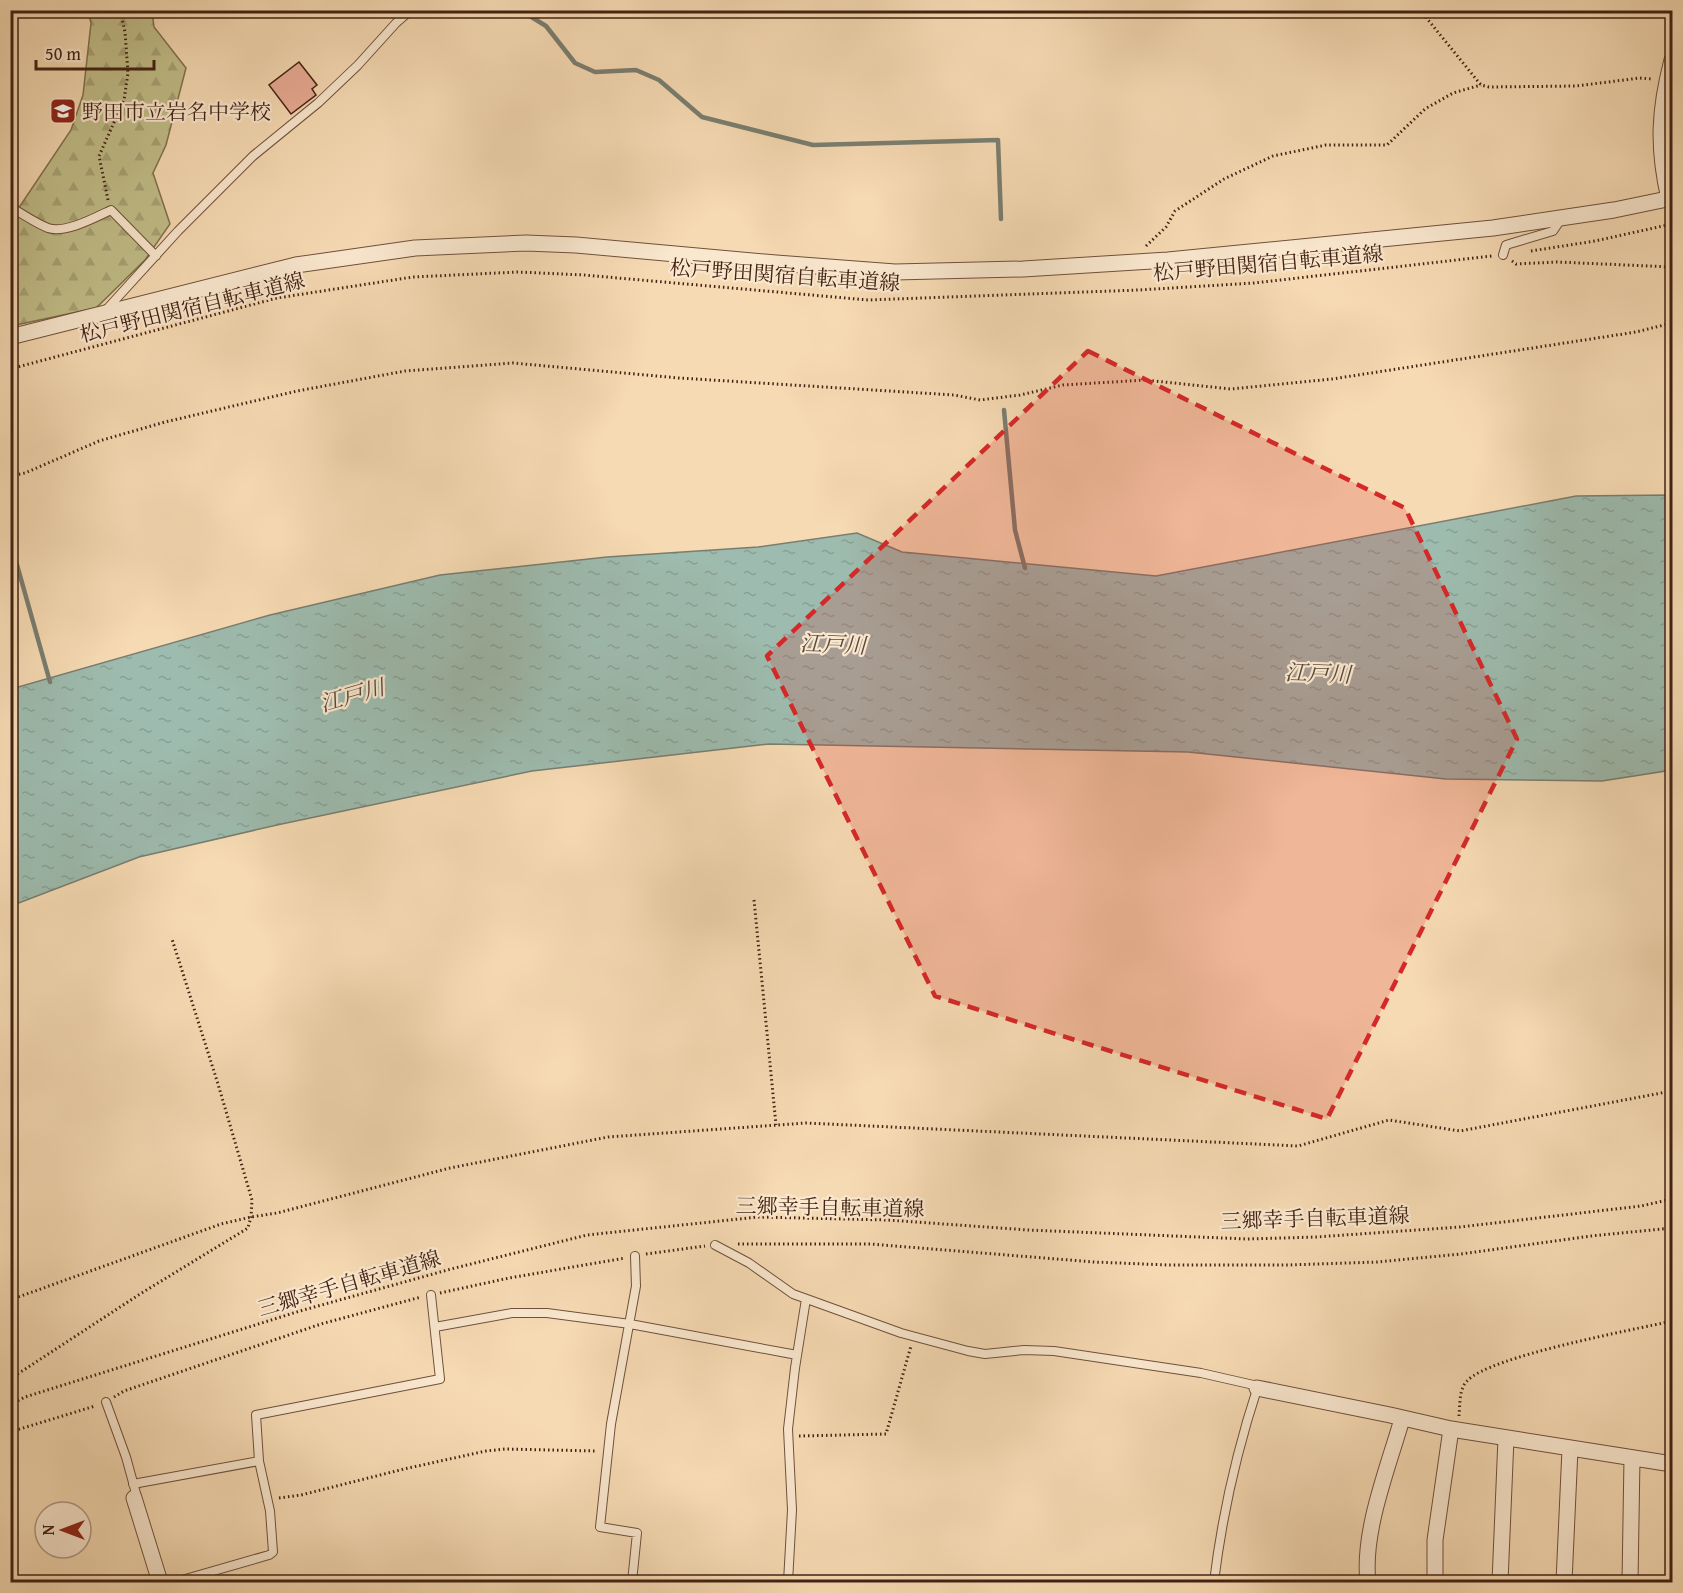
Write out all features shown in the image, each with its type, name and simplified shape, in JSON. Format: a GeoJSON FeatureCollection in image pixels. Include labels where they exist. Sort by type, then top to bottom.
{"type":"FeatureCollection","features":[{"type":"Feature","properties":{"kind":"street"},"geometry":{"type":"LineString","coordinates":[[10,337],[296,265],[415,248],[484,244],[576,245],[895,272],[982,270],[1127,264],[1494,228],[1562,218],[1671,198],[1662,158],[1661,128],[1662,106],[1672,60]]}},
{"type":"Feature","properties":{"kind":"street"},"geometry":{"type":"LineString","coordinates":[[1257,1388],[1454,1429],[1672,1464]]}},
{"type":"Feature","properties":{"kind":"street"},"geometry":{"type":"LineString","coordinates":[[1368,1582],[1371,1529],[1402,1419]]}},
{"type":"Feature","properties":{"kind":"street"},"geometry":{"type":"LineString","coordinates":[[1435,1582],[1436,1540],[1454,1429]]}},
{"type":"Feature","properties":{"kind":"street"},"geometry":{"type":"LineString","coordinates":[[1500,1582],[1506,1438]]}},
{"type":"Feature","properties":{"kind":"street"},"geometry":{"type":"LineString","coordinates":[[1564,1582],[1570,1449]]}},
{"type":"Feature","properties":{"kind":"street"},"geometry":{"type":"LineString","coordinates":[[1630,1582],[1632,1458]]}},
{"type":"Feature","properties":{"kind":"street"},"geometry":{"type":"LineString","coordinates":[[133,1491],[159,1582]]}},
{"type":"Feature","properties":{"kind":"lane"},"geometry":{"type":"LineString","coordinates":[[103,314],[178,231],[253,156],[318,103],[411,10]]}},
{"type":"Feature","properties":{"kind":"lane"},"geometry":{"type":"LineString","coordinates":[[10,207],[55,229],[81,223],[111,210],[156,256]]}},
{"type":"Feature","properties":{"kind":"lane"},"geometry":{"type":"LineString","coordinates":[[1503,255],[1506,245],[1552,231],[1562,218]]}},
{"type":"Feature","properties":{"kind":"lane"},"geometry":{"type":"LineString","coordinates":[[715,1245],[749,1263],[794,1294],[913,1337],[985,1354],[1024,1350],[1054,1351],[1202,1373],[1258,1386],[1239,1450],[1214,1582]]}},
{"type":"Feature","properties":{"kind":"lane"},"geometry":{"type":"LineString","coordinates":[[632,1582],[637,1533],[600,1527],[611,1424],[636,1286],[635,1256]]}},
{"type":"Feature","properties":{"kind":"lane"},"geometry":{"type":"LineString","coordinates":[[175,1582],[273,1552],[268,1500],[259,1461],[256,1415],[440,1379],[431,1295]]}},
{"type":"Feature","properties":{"kind":"lane"},"geometry":{"type":"LineString","coordinates":[[788,1582],[792,1510],[788,1436],[806,1299]]}},
{"type":"Feature","properties":{"kind":"lane"},"geometry":{"type":"LineString","coordinates":[[435,1327],[525,1312],[630,1324],[797,1355]]}},
{"type":"Feature","properties":{"kind":"lane"},"geometry":{"type":"LineString","coordinates":[[106,1402],[133,1491],[259,1461]]}},
{"type":"Feature","properties":{"kind":"path"},"geometry":{"type":"LineString","coordinates":[[108,204],[99,156],[124,100],[128,73],[125,33],[120,10]]}},
{"type":"Feature","properties":{"kind":"path"},"geometry":{"type":"LineString","coordinates":[[1420,10],[1481,85]]}},
{"type":"Feature","properties":{"kind":"path"},"geometry":{"type":"LineString","coordinates":[[1127,264],[1166,227],[1175,211],[1224,179],[1273,156],[1296,150],[1326,145],[1388,145],[1425,109],[1453,93],[1481,85],[1489,87],[1576,86],[1640,78],[1667,79]]}},
{"type":"Feature","properties":{"kind":"path","name":"松戸野田関宿自転車道線"},"geometry":{"type":"LineString","coordinates":[[10,369],[277,298],[413,277],[518,272],[584,275],[868,300],[1139,290],[1254,283],[1503,255],[1595,241],[1672,224]]}},
{"type":"Feature","properties":{"kind":"path"},"geometry":{"type":"LineString","coordinates":[[1503,255],[1515,264],[1557,262],[1672,267]]}},
{"type":"Feature","properties":{"kind":"path"},"geometry":{"type":"LineString","coordinates":[[10,476],[99,441],[165,422],[297,391],[405,371],[513,363],[679,378],[954,395],[980,400],[1020,395],[1063,385],[1145,380],[1231,389],[1332,379],[1636,332],[1672,323]]}},
{"type":"Feature","properties":{"kind":"path"},"geometry":{"type":"LineString","coordinates":[[754,900],[776,1125]]}},
{"type":"Feature","properties":{"kind":"path"},"geometry":{"type":"LineString","coordinates":[[10,1379],[140,1294],[248,1228],[252,1200],[172,939]]}},
{"type":"Feature","properties":{"kind":"path"},"geometry":{"type":"LineString","coordinates":[[10,1300],[221,1224],[251,1216],[277,1213],[450,1168],[609,1137],[818,1124],[1298,1146],[1389,1120],[1460,1131],[1672,1091]]}},
{"type":"Feature","properties":{"kind":"path","name":"三郷幸手自転車道線"},"geometry":{"type":"LineString","coordinates":[[10,1405],[36,1394],[300,1311],[451,1269],[588,1235],[758,1217],[888,1220],[1028,1230],[1247,1239],[1460,1227],[1641,1206],[1672,1199]]}},
{"type":"Feature","properties":{"kind":"path"},"geometry":{"type":"LineString","coordinates":[[10,1432],[106,1402],[124,1391],[321,1324],[431,1295],[508,1278],[715,1245],[870,1244],[1094,1262],[1168,1265],[1287,1265],[1377,1262],[1461,1254],[1591,1236],[1672,1228]]}},
{"type":"Feature","properties":{"kind":"path"},"geometry":{"type":"LineString","coordinates":[[1454,1429],[1463,1386],[1468,1379],[1481,1371],[1529,1354],[1672,1321]]}},
{"type":"Feature","properties":{"kind":"path"},"geometry":{"type":"LineString","coordinates":[[788,1436],[886,1434],[913,1337]]}},
{"type":"Feature","properties":{"kind":"path"},"geometry":{"type":"LineString","coordinates":[[268,1500],[301,1495],[486,1451],[505,1449],[608,1451]]}},
{"type":"Feature","properties":{"kind":"highlighted area"},"geometry":{"type":"Polygon","coordinates":[[[1088,351],[1405,508],[1517,739],[1327,1119],[935,996],[767,656],[1088,351]]]}},
{"type":"Feature","properties":{"kind":"green space"},"geometry":{"type":"Polygon","coordinates":[[[88,11],[152,11],[154,27],[186,68],[166,145],[153,173],[170,224],[145,260],[96,308],[11,326],[10,221],[71,130],[83,95],[91,23],[88,11]]]}},
{"type":"Feature","properties":{"kind":"water","name":"江戸川"},"geometry":{"type":"Polygon","coordinates":[[[1672,495],[1672,770],[1602,781],[1446,779],[1188,752],[769,744],[532,771],[277,825],[139,857],[11,906],[11,689],[270,615],[440,575],[607,557],[758,547],[857,533],[902,552],[1156,576],[1576,496],[1672,495]]]}},
{"type":"Feature","properties":{"kind":"building"},"geometry":{"type":"Polygon","coordinates":[[[299,62],[317,85],[312,89],[316,95],[291,114],[269,85],[299,62]]]}},
{"type":"Feature","properties":{"kind":"waterway"},"geometry":{"type":"LineString","coordinates":[[520,10],[546,26],[575,63],[595,72],[636,70],[659,80],[702,117],[813,145],[998,140],[1001,219]]}},
{"type":"Feature","properties":{"kind":"waterway"},"geometry":{"type":"LineString","coordinates":[[1004,410],[1015,530],[1025,568]]}},
{"type":"Feature","properties":{"kind":"waterway"},"geometry":{"type":"LineString","coordinates":[[10,540],[50,682]]}},
{"type":"Feature","properties":{"kind":"place","name":"野田市立岩名中学校"},"geometry":{"type":"Point","coordinates":[63,111]}}]}
